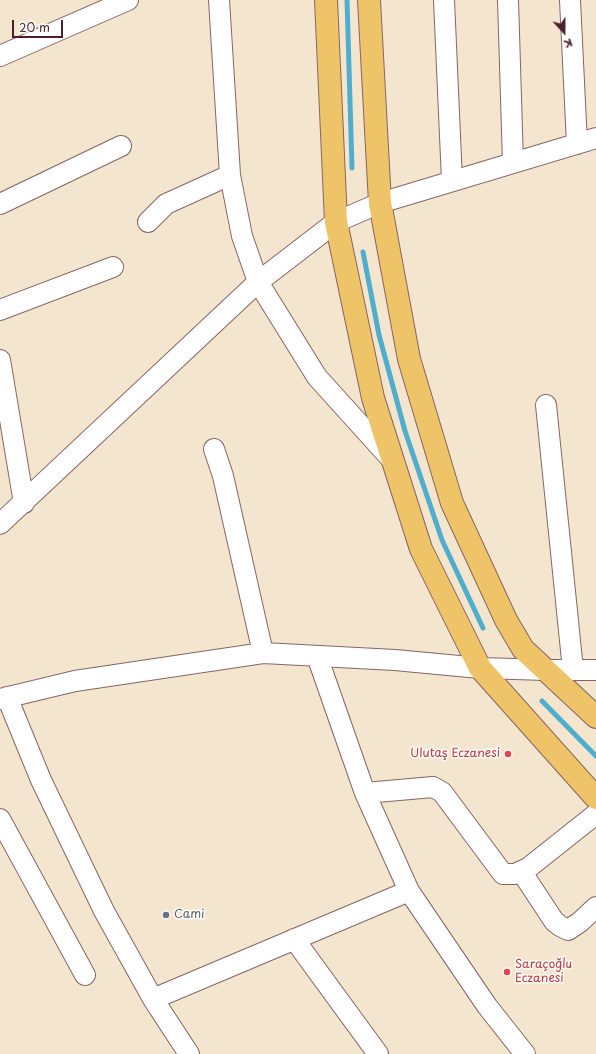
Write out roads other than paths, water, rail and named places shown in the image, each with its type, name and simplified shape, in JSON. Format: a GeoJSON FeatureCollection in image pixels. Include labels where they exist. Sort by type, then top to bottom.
{"type":"FeatureCollection","features":[{"type":"Feature","properties":{"kind":"main road"},"geometry":{"type":"LineString","coordinates":[[326,0],[336,222],[372,398],[421,549],[480,668],[596,798]]}},
{"type":"Feature","properties":{"kind":"main road"},"geometry":{"type":"LineString","coordinates":[[369,0],[380,203],[409,359],[452,503],[506,620],[523,649],[596,717]]}},
{"type":"Feature","properties":{"kind":"street"},"geometry":{"type":"LineString","coordinates":[[0,56],[128,0]]}},
{"type":"Feature","properties":{"kind":"street"},"geometry":{"type":"LineString","coordinates":[[219,0],[230,175],[242,236],[258,282],[317,377],[392,460]]}},
{"type":"Feature","properties":{"kind":"street"},"geometry":{"type":"LineString","coordinates":[[444,0],[452,182]]}},
{"type":"Feature","properties":{"kind":"street"},"geometry":{"type":"LineString","coordinates":[[508,0],[513,163]]}},
{"type":"Feature","properties":{"kind":"street"},"geometry":{"type":"LineString","coordinates":[[570,0],[577,144]]}},
{"type":"Feature","properties":{"kind":"street"},"geometry":{"type":"LineString","coordinates":[[0,524],[258,282],[336,222],[380,203],[596,138]]}},
{"type":"Feature","properties":{"kind":"street"},"geometry":{"type":"LineString","coordinates":[[0,204],[121,146]]}},
{"type":"Feature","properties":{"kind":"street"},"geometry":{"type":"LineString","coordinates":[[148,222],[166,204],[230,175]]}},
{"type":"Feature","properties":{"kind":"street"},"geometry":{"type":"LineString","coordinates":[[0,310],[113,267]]}},
{"type":"Feature","properties":{"kind":"street"},"geometry":{"type":"LineString","coordinates":[[0,360],[24,503]]}},
{"type":"Feature","properties":{"kind":"street"},"geometry":{"type":"LineString","coordinates":[[546,405],[574,670]]}},
{"type":"Feature","properties":{"kind":"street"},"geometry":{"type":"LineString","coordinates":[[214,450],[223,476],[263,653]]}},
{"type":"Feature","properties":{"kind":"street"},"geometry":{"type":"LineString","coordinates":[[188,1054],[153,998],[82,869],[3,698],[75,681],[263,653],[480,668],[596,670]]}},
{"type":"Feature","properties":{"kind":"street"},"geometry":{"type":"LineString","coordinates":[[318,656],[365,793],[409,891],[487,1006],[525,1054]]}},
{"type":"Feature","properties":{"kind":"street"},"geometry":{"type":"LineString","coordinates":[[365,793],[433,786],[442,792],[503,874],[516,874],[528,868],[596,814]]}},
{"type":"Feature","properties":{"kind":"street"},"geometry":{"type":"LineString","coordinates":[[0,818],[85,975]]}},
{"type":"Feature","properties":{"kind":"street"},"geometry":{"type":"LineString","coordinates":[[521,871],[554,921],[568,930],[574,927],[596,907]]}},
{"type":"Feature","properties":{"kind":"street"},"geometry":{"type":"LineString","coordinates":[[153,998],[409,891]]}},
{"type":"Feature","properties":{"kind":"street"},"geometry":{"type":"LineString","coordinates":[[294,939],[378,1054]]}},
{"type":"Feature","properties":{"kind":"waterway"},"geometry":{"type":"LineString","coordinates":[[347,0],[352,168]]}},
{"type":"Feature","properties":{"kind":"waterway"},"geometry":{"type":"LineString","coordinates":[[363,252],[379,335],[405,431],[442,540],[483,628]]}},
{"type":"Feature","properties":{"kind":"waterway"},"geometry":{"type":"LineString","coordinates":[[542,701],[596,756]]}},
{"type":"Feature","properties":{"kind":"place","name":"Ulutaş Eczanesi"},"geometry":{"type":"Point","coordinates":[508,754]}},
{"type":"Feature","properties":{"kind":"place","name":"Cami"},"geometry":{"type":"Point","coordinates":[166,915]}},
{"type":"Feature","properties":{"kind":"place","name":"Saraçoğlu Eczanesi"},"geometry":{"type":"Point","coordinates":[507,972]}}]}
